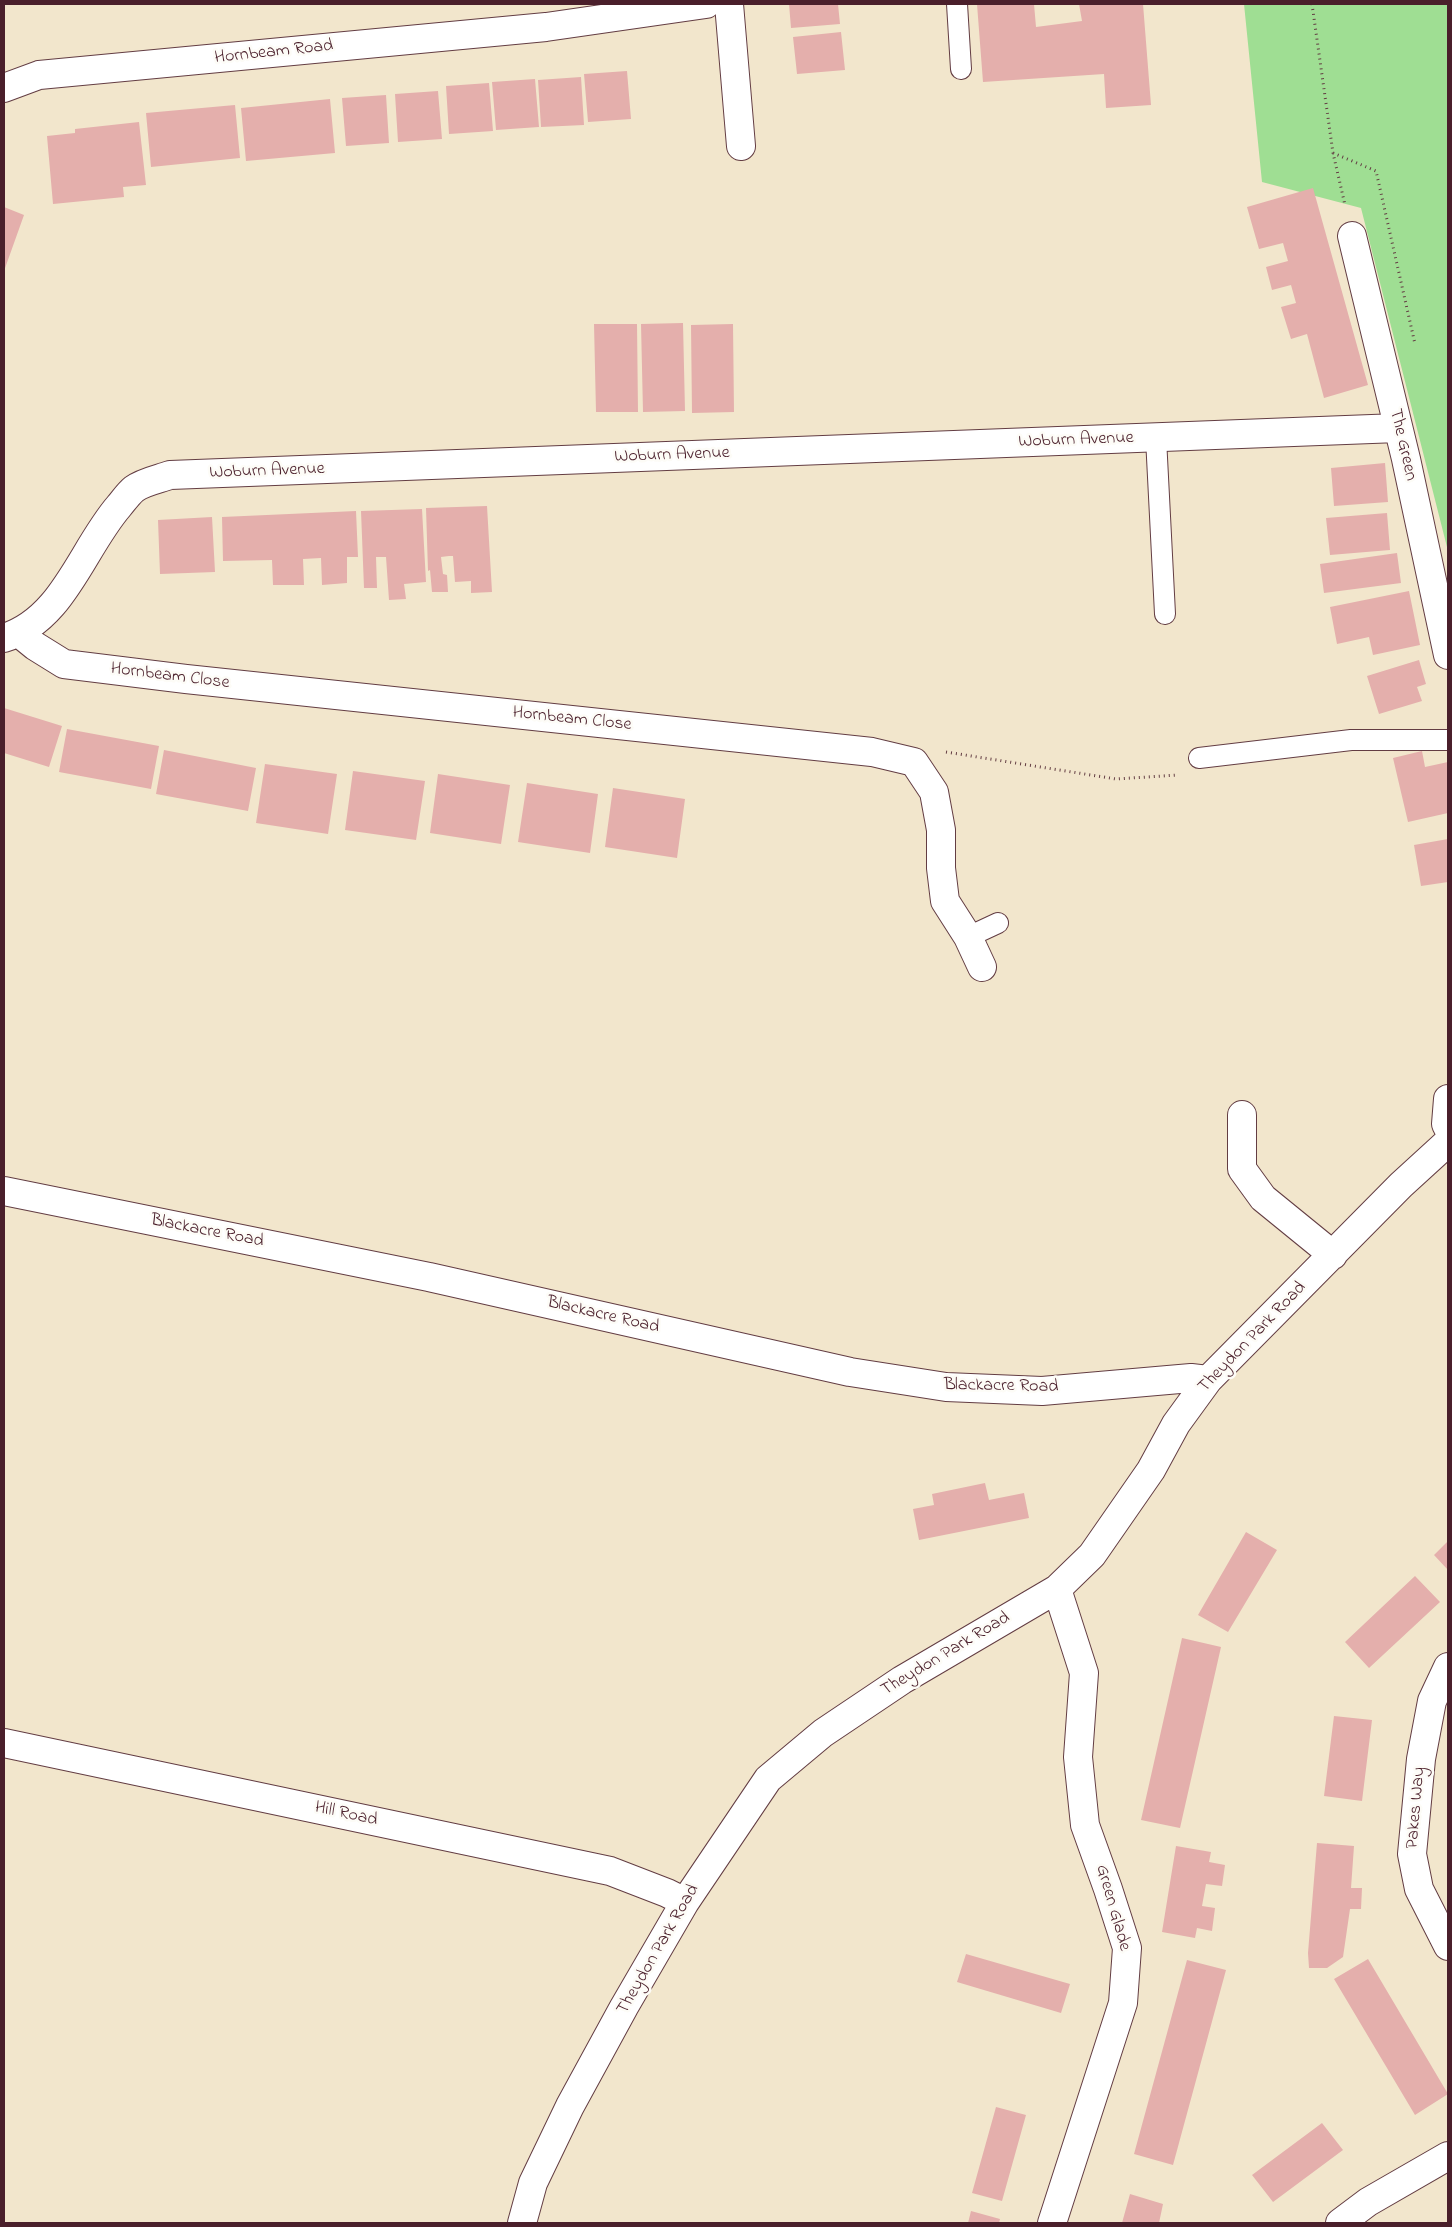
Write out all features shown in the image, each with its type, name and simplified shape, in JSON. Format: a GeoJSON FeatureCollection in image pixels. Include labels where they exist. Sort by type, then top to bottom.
{"type":"FeatureCollection","features":[{"type":"Feature","properties":{"kind":"street","name":"Hornbeam Road"},"geometry":{"type":"LineString","coordinates":[[4,88],[39,75],[544,15],[706,4]]}},
{"type":"Feature","properties":{"kind":"street"},"geometry":{"type":"LineString","coordinates":[[729,4],[741,146]]}},
{"type":"Feature","properties":{"kind":"street","name":"The Green"},"geometry":{"type":"LineString","coordinates":[[1352,236],[1398,428],[1448,655]]}},
{"type":"Feature","properties":{"kind":"street","name":"Woburn Avenue"},"geometry":{"type":"LineString","coordinates":[[11,636],[41,618],[62,593],[110,516],[135,488],[170,475],[1398,428]]}},
{"type":"Feature","properties":{"kind":"street","name":"Hornbeam Close"},"geometry":{"type":"LineString","coordinates":[[11,636],[34,646],[64,664],[186,680],[872,752],[914,762]]}},
{"type":"Feature","properties":{"kind":"street"},"geometry":{"type":"LineString","coordinates":[[914,762],[934,792],[941,830],[941,868],[945,901],[968,937],[982,967]]}},
{"type":"Feature","properties":{"kind":"street"},"geometry":{"type":"LineString","coordinates":[[1448,1099],[1446,1124],[1448,1128]]}},
{"type":"Feature","properties":{"kind":"street"},"geometry":{"type":"LineString","coordinates":[[1242,1116],[1242,1169],[1264,1198],[1334,1255]]}},
{"type":"Feature","properties":{"kind":"street","name":"Theydon Park Road"},"geometry":{"type":"LineString","coordinates":[[522,2223],[533,2182],[570,2106],[684,1902],[768,1779],[823,1733],[894,1686],[1057,1589],[1092,1555],[1151,1470],[1176,1424],[1208,1380],[1334,1255],[1401,1185],[1448,1142]]}},
{"type":"Feature","properties":{"kind":"street","name":"Blackacre Road"},"geometry":{"type":"LineString","coordinates":[[4,1191],[429,1277],[850,1372],[946,1387],[1042,1391],[1191,1378],[1208,1380]]}},
{"type":"Feature","properties":{"kind":"street","name":"Green Glade"},"geometry":{"type":"LineString","coordinates":[[1052,2223],[1123,2003],[1127,1948],[1085,1825],[1078,1757],[1084,1673],[1057,1589]]}},
{"type":"Feature","properties":{"kind":"street","name":"Pakes Way"},"geometry":{"type":"LineString","coordinates":[[1448,1667],[1432,1701],[1421,1760],[1412,1854],[1419,1889],[1448,1946]]}},
{"type":"Feature","properties":{"kind":"street","name":"Hill Road"},"geometry":{"type":"LineString","coordinates":[[4,1742],[610,1871],[667,1893],[684,1902]]}},
{"type":"Feature","properties":{"kind":"street"},"geometry":{"type":"LineString","coordinates":[[1340,2223],[1368,2202],[1448,2156]]}},
{"type":"Feature","properties":{"kind":"lane"},"geometry":{"type":"LineString","coordinates":[[956,4],[961,69]]}},
{"type":"Feature","properties":{"kind":"lane"},"geometry":{"type":"LineString","coordinates":[[1156,438],[1165,614]]}},
{"type":"Feature","properties":{"kind":"lane"},"geometry":{"type":"LineString","coordinates":[[1199,758],[1351,740],[1448,740]]}},
{"type":"Feature","properties":{"kind":"lane"},"geometry":{"type":"LineString","coordinates":[[968,937],[998,922]]}},
{"type":"Feature","properties":{"kind":"path"},"geometry":{"type":"LineString","coordinates":[[1312,4],[1334,153],[1352,236]]}},
{"type":"Feature","properties":{"kind":"path"},"geometry":{"type":"LineString","coordinates":[[914,762],[936,751],[1116,779],[1180,775],[1199,758]]}},
{"type":"Feature","properties":{"kind":"green space"},"geometry":{"type":"Polygon","coordinates":[[[1244,4],[1448,4],[1448,551],[1361,208],[1262,182],[1244,4]]]}},
{"type":"Feature","properties":{"kind":"building"},"geometry":{"type":"Polygon","coordinates":[[[789,4],[838,4],[840,24],[791,28],[789,4]]]}},
{"type":"Feature","properties":{"kind":"building"},"geometry":{"type":"Polygon","coordinates":[[[977,4],[1034,4],[1036,27],[1082,21],[1079,4],[1143,4],[1151,105],[1106,108],[1104,74],[983,82],[977,4]]]}},
{"type":"Feature","properties":{"kind":"building"},"geometry":{"type":"Polygon","coordinates":[[[841,32],[845,70],[797,74],[793,37],[841,32]]]}},
{"type":"Feature","properties":{"kind":"building"},"geometry":{"type":"Polygon","coordinates":[[[627,71],[631,119],[588,122],[584,74],[627,71]]]}},
{"type":"Feature","properties":{"kind":"building"},"geometry":{"type":"Polygon","coordinates":[[[581,77],[584,125],[541,127],[538,80],[581,77]]]}},
{"type":"Feature","properties":{"kind":"building"},"geometry":{"type":"Polygon","coordinates":[[[535,79],[539,127],[496,130],[492,82],[535,79]]]}},
{"type":"Feature","properties":{"kind":"building"},"geometry":{"type":"Polygon","coordinates":[[[489,83],[493,131],[449,134],[446,86],[489,83]]]}},
{"type":"Feature","properties":{"kind":"building"},"geometry":{"type":"Polygon","coordinates":[[[438,91],[442,139],[398,142],[395,94],[438,91]]]}},
{"type":"Feature","properties":{"kind":"building"},"geometry":{"type":"Polygon","coordinates":[[[386,95],[389,143],[346,146],[342,98],[386,95]]]}},
{"type":"Feature","properties":{"kind":"building"},"geometry":{"type":"Polygon","coordinates":[[[330,99],[335,153],[246,161],[241,108],[330,99]]]}},
{"type":"Feature","properties":{"kind":"building"},"geometry":{"type":"Polygon","coordinates":[[[235,105],[240,158],[151,167],[146,113],[235,105]]]}},
{"type":"Feature","properties":{"kind":"building"},"geometry":{"type":"Polygon","coordinates":[[[139,122],[146,185],[123,187],[124,197],[53,204],[47,136],[75,133],[75,129],[139,122]]]}},
{"type":"Feature","properties":{"kind":"building"},"geometry":{"type":"Polygon","coordinates":[[[1313,188],[1368,385],[1324,398],[1307,334],[1291,339],[1281,307],[1296,303],[1291,285],[1272,290],[1266,267],[1288,261],[1283,243],[1259,249],[1247,207],[1313,188]]]}},
{"type":"Feature","properties":{"kind":"building"},"geometry":{"type":"Polygon","coordinates":[[[4,207],[24,215],[4,271],[4,207]]]}},
{"type":"Feature","properties":{"kind":"building"},"geometry":{"type":"Polygon","coordinates":[[[683,323],[685,411],[643,412],[641,324],[683,323]]]}},
{"type":"Feature","properties":{"kind":"building"},"geometry":{"type":"Polygon","coordinates":[[[594,324],[637,324],[638,412],[596,412],[594,324]]]}},
{"type":"Feature","properties":{"kind":"building"},"geometry":{"type":"Polygon","coordinates":[[[733,324],[734,412],[692,413],[691,325],[733,324]]]}},
{"type":"Feature","properties":{"kind":"building"},"geometry":{"type":"Polygon","coordinates":[[[1385,463],[1388,502],[1334,506],[1331,468],[1385,463]]]}},
{"type":"Feature","properties":{"kind":"building"},"geometry":{"type":"Polygon","coordinates":[[[487,506],[492,592],[471,593],[471,581],[455,582],[453,556],[449,556],[441,557],[443,574],[447,575],[448,592],[432,592],[430,570],[428,571],[426,508],[487,506]]]}},
{"type":"Feature","properties":{"kind":"building"},"geometry":{"type":"Polygon","coordinates":[[[422,509],[426,582],[404,584],[406,599],[389,600],[386,557],[376,557],[377,588],[364,588],[361,511],[422,509]]]}},
{"type":"Feature","properties":{"kind":"building"},"geometry":{"type":"Polygon","coordinates":[[[356,511],[358,557],[347,557],[347,583],[322,585],[321,558],[303,559],[304,585],[273,585],[272,560],[223,561],[222,517],[356,511]]]}},
{"type":"Feature","properties":{"kind":"building"},"geometry":{"type":"Polygon","coordinates":[[[1387,513],[1390,550],[1330,555],[1326,518],[1387,513]]]}},
{"type":"Feature","properties":{"kind":"building"},"geometry":{"type":"Polygon","coordinates":[[[212,517],[215,572],[160,574],[158,520],[212,517]]]}},
{"type":"Feature","properties":{"kind":"building"},"geometry":{"type":"Polygon","coordinates":[[[1397,553],[1401,583],[1324,593],[1320,564],[1397,553]]]}},
{"type":"Feature","properties":{"kind":"building"},"geometry":{"type":"Polygon","coordinates":[[[1409,591],[1420,645],[1373,655],[1369,637],[1337,644],[1330,607],[1409,591]]]}},
{"type":"Feature","properties":{"kind":"building"},"geometry":{"type":"Polygon","coordinates":[[[1419,660],[1426,684],[1417,687],[1422,701],[1379,714],[1367,676],[1419,660]]]}},
{"type":"Feature","properties":{"kind":"building"},"geometry":{"type":"Polygon","coordinates":[[[4,708],[62,726],[49,767],[4,753],[4,708]]]}},
{"type":"Feature","properties":{"kind":"building"},"geometry":{"type":"Polygon","coordinates":[[[67,729],[159,746],[151,789],[59,772],[67,729]]]}},
{"type":"Feature","properties":{"kind":"building"},"geometry":{"type":"Polygon","coordinates":[[[164,750],[256,768],[248,811],[156,794],[164,750]]]}},
{"type":"Feature","properties":{"kind":"building"},"geometry":{"type":"Polygon","coordinates":[[[1422,751],[1425,767],[1448,762],[1448,813],[1408,822],[1393,758],[1422,751]]]}},
{"type":"Feature","properties":{"kind":"building"},"geometry":{"type":"Polygon","coordinates":[[[265,764],[337,774],[328,834],[256,823],[265,764]]]}},
{"type":"Feature","properties":{"kind":"building"},"geometry":{"type":"Polygon","coordinates":[[[353,771],[425,781],[416,840],[345,830],[353,771]]]}},
{"type":"Feature","properties":{"kind":"building"},"geometry":{"type":"Polygon","coordinates":[[[438,774],[510,785],[501,844],[430,833],[438,774]]]}},
{"type":"Feature","properties":{"kind":"building"},"geometry":{"type":"Polygon","coordinates":[[[527,783],[598,794],[590,853],[518,842],[527,783]]]}},
{"type":"Feature","properties":{"kind":"building"},"geometry":{"type":"Polygon","coordinates":[[[613,788],[685,799],[677,858],[605,847],[613,788]]]}},
{"type":"Feature","properties":{"kind":"building"},"geometry":{"type":"Polygon","coordinates":[[[1448,839],[1448,882],[1421,886],[1414,845],[1448,839]]]}},
{"type":"Feature","properties":{"kind":"building"},"geometry":{"type":"Polygon","coordinates":[[[985,1483],[989,1500],[1024,1493],[1029,1518],[919,1540],[913,1509],[934,1505],[932,1494],[985,1483]]]}},
{"type":"Feature","properties":{"kind":"building"},"geometry":{"type":"Polygon","coordinates":[[[1246,1532],[1277,1550],[1228,1632],[1198,1615],[1246,1532]]]}},
{"type":"Feature","properties":{"kind":"building"},"geometry":{"type":"Polygon","coordinates":[[[1448,1541],[1448,1570],[1434,1555],[1448,1541]]]}},
{"type":"Feature","properties":{"kind":"building"},"geometry":{"type":"Polygon","coordinates":[[[1415,1576],[1440,1602],[1369,1668],[1345,1642],[1415,1576]]]}},
{"type":"Feature","properties":{"kind":"building"},"geometry":{"type":"Polygon","coordinates":[[[1182,1638],[1221,1647],[1180,1828],[1141,1820],[1182,1638]]]}},
{"type":"Feature","properties":{"kind":"building"},"geometry":{"type":"Polygon","coordinates":[[[1334,1716],[1372,1720],[1362,1801],[1324,1796],[1334,1716]]]}},
{"type":"Feature","properties":{"kind":"building"},"geometry":{"type":"Polygon","coordinates":[[[1317,1843],[1354,1846],[1351,1888],[1362,1888],[1361,1909],[1350,1909],[1343,1957],[1327,1968],[1309,1968],[1308,1953],[1317,1843]]]}},
{"type":"Feature","properties":{"kind":"building"},"geometry":{"type":"Polygon","coordinates":[[[1176,1846],[1211,1852],[1209,1862],[1225,1865],[1222,1886],[1206,1884],[1202,1906],[1215,1908],[1212,1931],[1197,1928],[1195,1938],[1162,1932],[1176,1846]]]}},
{"type":"Feature","properties":{"kind":"building"},"geometry":{"type":"Polygon","coordinates":[[[966,1954],[1070,1984],[1061,2013],[957,1982],[966,1954]]]}},
{"type":"Feature","properties":{"kind":"building"},"geometry":{"type":"Polygon","coordinates":[[[1368,1959],[1448,2094],[1415,2115],[1334,1979],[1368,1959]]]}},
{"type":"Feature","properties":{"kind":"building"},"geometry":{"type":"Polygon","coordinates":[[[1187,1960],[1226,1970],[1173,2165],[1134,2154],[1187,1960]]]}},
{"type":"Feature","properties":{"kind":"building"},"geometry":{"type":"Polygon","coordinates":[[[996,2107],[1026,2115],[1002,2201],[972,2193],[996,2107]]]}},
{"type":"Feature","properties":{"kind":"building"},"geometry":{"type":"Polygon","coordinates":[[[1322,2123],[1343,2150],[1273,2202],[1252,2175],[1322,2123]]]}},
{"type":"Feature","properties":{"kind":"building"},"geometry":{"type":"Polygon","coordinates":[[[1130,2194],[1163,2204],[1159,2223],[1122,2223],[1130,2194]]]}},
{"type":"Feature","properties":{"kind":"building"},"geometry":{"type":"Polygon","coordinates":[[[971,2211],[1000,2219],[999,2223],[968,2223],[971,2211]]]}}]}
